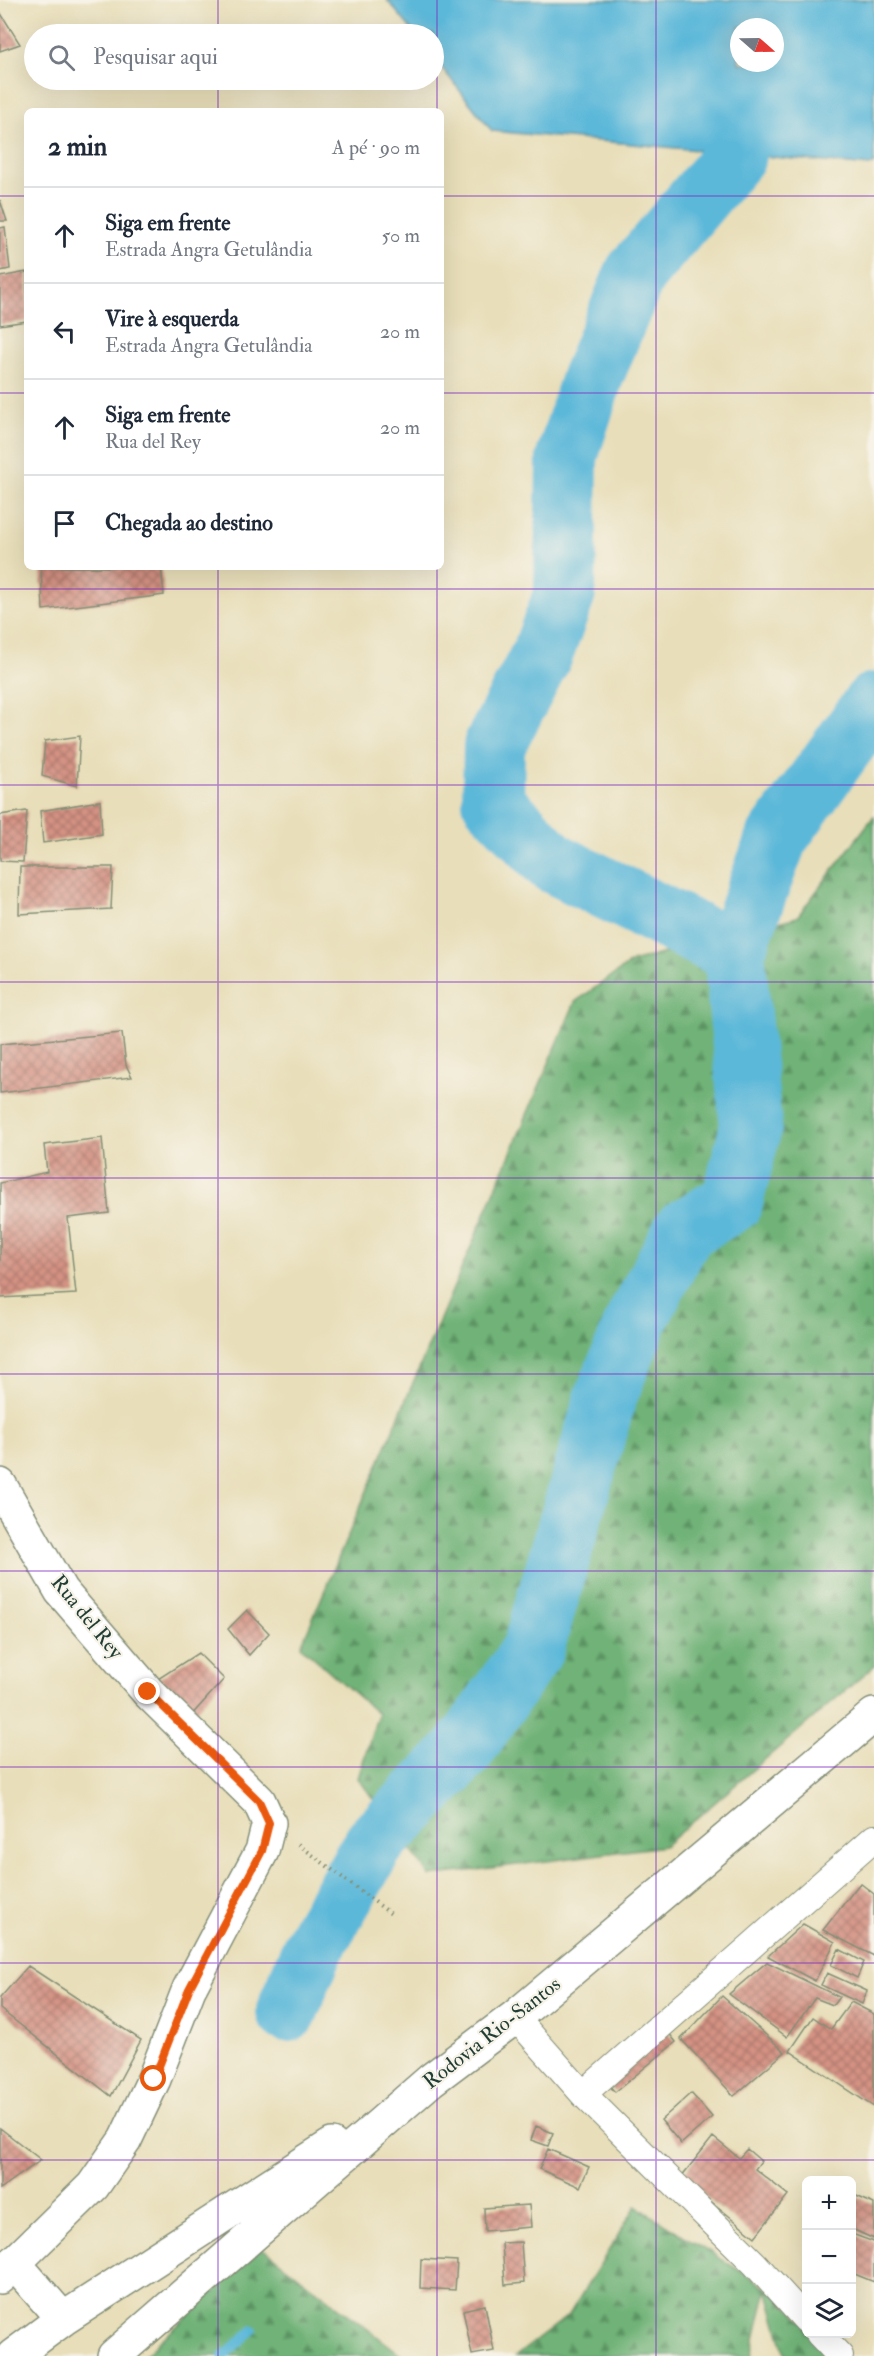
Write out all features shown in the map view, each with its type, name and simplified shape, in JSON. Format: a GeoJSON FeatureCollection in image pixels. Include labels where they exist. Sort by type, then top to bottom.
{"type":"FeatureCollection","features":[{"type":"Feature","properties":{"kind":"main road","name":"Rua del Rey"},"geometry":{"type":"LineString","coordinates":[[0,1485],[61,1591],[148,1692],[259,1801],[269,1823],[262,1851],[189,1989],[154,2079],[126,2140],[93,2186],[7,2270]]}},
{"type":"Feature","properties":{"kind":"main road","name":"Rodovia Rio-Santos"},"geometry":{"type":"LineString","coordinates":[[114,2356],[431,2080],[515,2017],[874,1715]]}},
{"type":"Feature","properties":{"kind":"main road"},"geometry":{"type":"LineString","coordinates":[[13,2356],[63,2319],[431,2080]]}},
{"type":"Feature","properties":{"kind":"main road"},"geometry":{"type":"LineString","coordinates":[[7,2270],[63,2319]]}},
{"type":"Feature","properties":{"kind":"street"},"geometry":{"type":"LineString","coordinates":[[583,2094],[874,1838]]}},
{"type":"Feature","properties":{"kind":"street"},"geometry":{"type":"LineString","coordinates":[[515,2017],[583,2094],[755,2264],[802,2315]]}},
{"type":"Feature","properties":{"kind":"street"},"geometry":{"type":"LineString","coordinates":[[823,2338],[840,2356]]}},
{"type":"Feature","properties":{"kind":"path"},"geometry":{"type":"LineString","coordinates":[[319,1859],[391,1914]]}},
{"type":"Feature","properties":{"kind":"green space"},"geometry":{"type":"Polygon","coordinates":[[[874,816],[874,1666],[664,1846],[430,1876],[358,1778],[378,1714],[301,1646],[575,1002],[632,962],[797,917],[874,816]]]}},
{"type":"Feature","properties":{"kind":"green space"},"geometry":{"type":"Polygon","coordinates":[[[636,2206],[766,2287],[802,2319],[802,2338],[823,2338],[843,2356],[786,2356],[767,2289],[751,2356],[516,2356],[569,2315],[636,2206]]]}},
{"type":"Feature","properties":{"kind":"green space"},"geometry":{"type":"Polygon","coordinates":[[[262,2248],[403,2356],[144,2356],[262,2248]]]}},
{"type":"Feature","properties":{"kind":"water"},"geometry":{"type":"Polygon","coordinates":[[[387,0],[874,0],[874,163],[870,166],[492,131],[444,71],[444,24],[407,24],[387,0]]]}},
{"type":"Feature","properties":{"kind":"building"},"geometry":{"type":"Polygon","coordinates":[[[0,12],[20,44],[0,51],[0,12]]]}},
{"type":"Feature","properties":{"kind":"building"},"geometry":{"type":"Polygon","coordinates":[[[0,200],[7,221],[0,221],[0,200]]]}},
{"type":"Feature","properties":{"kind":"building"},"geometry":{"type":"Polygon","coordinates":[[[5,227],[10,269],[0,271],[0,228],[5,227]]]}},
{"type":"Feature","properties":{"kind":"building"},"geometry":{"type":"Polygon","coordinates":[[[24,273],[24,321],[0,325],[0,277],[24,273]]]}},
{"type":"Feature","properties":{"kind":"building"},"geometry":{"type":"Polygon","coordinates":[[[41,570],[161,570],[164,595],[43,610],[41,570]]]}},
{"type":"Feature","properties":{"kind":"building"},"geometry":{"type":"Polygon","coordinates":[[[80,736],[77,786],[42,776],[45,741],[80,736]]]}},
{"type":"Feature","properties":{"kind":"building"},"geometry":{"type":"Polygon","coordinates":[[[100,801],[102,834],[43,843],[40,811],[100,801]]]}},
{"type":"Feature","properties":{"kind":"building"},"geometry":{"type":"Polygon","coordinates":[[[27,811],[23,862],[0,861],[0,815],[27,811]]]}},
{"type":"Feature","properties":{"kind":"building"},"geometry":{"type":"Polygon","coordinates":[[[20,867],[113,867],[111,909],[19,914],[20,867]]]}},
{"type":"Feature","properties":{"kind":"building"},"geometry":{"type":"Polygon","coordinates":[[[122,1033],[126,1065],[132,1077],[0,1093],[0,1044],[122,1033]]]}},
{"type":"Feature","properties":{"kind":"building"},"geometry":{"type":"Polygon","coordinates":[[[102,1138],[109,1213],[68,1218],[76,1294],[0,1298],[0,1183],[47,1172],[44,1145],[102,1138]]]}},
{"type":"Feature","properties":{"kind":"building"},"geometry":{"type":"Polygon","coordinates":[[[247,1610],[269,1633],[249,1655],[228,1629],[247,1610]]]}},
{"type":"Feature","properties":{"kind":"building"},"geometry":{"type":"Polygon","coordinates":[[[198,1653],[224,1679],[189,1718],[147,1686],[198,1653]]]}},
{"type":"Feature","properties":{"kind":"building"},"geometry":{"type":"Polygon","coordinates":[[[860,1883],[874,1894],[874,1956],[823,1930],[860,1883]]]}},
{"type":"Feature","properties":{"kind":"building"},"geometry":{"type":"Polygon","coordinates":[[[803,1924],[835,1942],[815,1981],[768,1956],[803,1924]]]}},
{"type":"Feature","properties":{"kind":"building"},"geometry":{"type":"Polygon","coordinates":[[[839,1949],[864,1962],[857,1978],[831,1965],[839,1949]]]}},
{"type":"Feature","properties":{"kind":"building"},"geometry":{"type":"Polygon","coordinates":[[[767,1962],[839,1997],[833,2005],[815,1998],[787,2037],[729,1994],[767,1962]]]}},
{"type":"Feature","properties":{"kind":"building"},"geometry":{"type":"Polygon","coordinates":[[[28,1966],[141,2040],[111,2096],[0,2009],[0,1998],[28,1966]]]}},
{"type":"Feature","properties":{"kind":"building"},"geometry":{"type":"Polygon","coordinates":[[[827,1973],[867,1991],[862,2004],[821,1985],[827,1973]]]}},
{"type":"Feature","properties":{"kind":"building"},"geometry":{"type":"Polygon","coordinates":[[[722,1996],[785,2052],[734,2096],[681,2039],[722,1996]]]}},
{"type":"Feature","properties":{"kind":"building"},"geometry":{"type":"Polygon","coordinates":[[[851,2002],[874,2014],[874,2107],[790,2051],[813,2017],[831,2029],[851,2002]]]}},
{"type":"Feature","properties":{"kind":"building"},"geometry":{"type":"Polygon","coordinates":[[[668,2032],[676,2042],[615,2092],[606,2082],[668,2032]]]}},
{"type":"Feature","properties":{"kind":"building"},"geometry":{"type":"Polygon","coordinates":[[[691,2093],[712,2117],[681,2144],[661,2120],[691,2093]]]}},
{"type":"Feature","properties":{"kind":"building"},"geometry":{"type":"Polygon","coordinates":[[[536,2126],[553,2133],[548,2146],[531,2140],[536,2126]]]}},
{"type":"Feature","properties":{"kind":"building"},"geometry":{"type":"Polygon","coordinates":[[[0,2128],[41,2160],[0,2189],[0,2128]]]}},
{"type":"Feature","properties":{"kind":"building"},"geometry":{"type":"Polygon","coordinates":[[[713,2137],[739,2158],[747,2149],[761,2161],[755,2169],[788,2195],[755,2237],[681,2177],[713,2137]]]}},
{"type":"Feature","properties":{"kind":"building"},"geometry":{"type":"Polygon","coordinates":[[[548,2149],[589,2167],[580,2187],[539,2169],[548,2149]]]}},
{"type":"Feature","properties":{"kind":"building"},"geometry":{"type":"Polygon","coordinates":[[[856,2196],[874,2204],[874,2239],[856,2231],[856,2196]]]}},
{"type":"Feature","properties":{"kind":"building"},"geometry":{"type":"Polygon","coordinates":[[[529,2205],[531,2227],[485,2231],[484,2208],[529,2205]]]}},
{"type":"Feature","properties":{"kind":"building"},"geometry":{"type":"Polygon","coordinates":[[[856,2235],[874,2242],[874,2282],[856,2275],[856,2235]]]}},
{"type":"Feature","properties":{"kind":"building"},"geometry":{"type":"Polygon","coordinates":[[[521,2242],[524,2283],[505,2285],[502,2243],[521,2242]]]}},
{"type":"Feature","properties":{"kind":"building"},"geometry":{"type":"Polygon","coordinates":[[[421,2259],[457,2261],[455,2290],[420,2288],[421,2259]]]}},
{"type":"Feature","properties":{"kind":"building"},"geometry":{"type":"Polygon","coordinates":[[[485,2305],[494,2351],[472,2355],[463,2310],[485,2305]]]}},
{"type":"Feature","properties":{"kind":"waterway"},"geometry":{"type":"LineString","coordinates":[[734,952],[552,862],[493,801],[494,746],[543,652],[565,593],[567,457],[592,378],[635,274],[736,154]]}},
{"type":"Feature","properties":{"kind":"waterway"},"geometry":{"type":"LineString","coordinates":[[287,2011],[314,1946],[374,1843],[463,1751],[533,1649],[606,1396],[638,1317],[684,1230],[732,1202],[751,1127],[734,952],[777,838],[874,703]]}},
{"type":"Feature","properties":{"kind":"waterway"},"geometry":{"type":"LineString","coordinates":[[223,2356],[253,2330]]}},
{"type":"Feature","properties":{"kind":"route"},"geometry":{"type":"LineString","coordinates":[[148,1692],[259,1801],[269,1823],[262,1851],[189,1989],[154,2079]]}}]}
